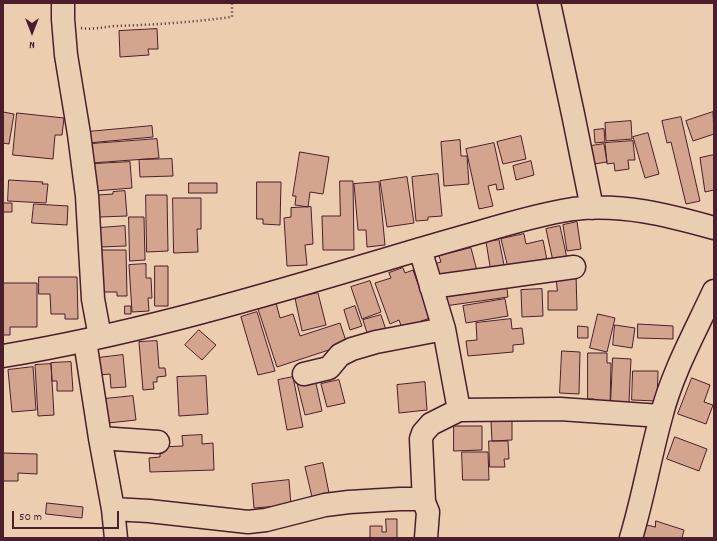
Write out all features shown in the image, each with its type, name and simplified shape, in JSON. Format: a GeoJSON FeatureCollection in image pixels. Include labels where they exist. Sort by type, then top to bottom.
{"type":"FeatureCollection","features":[{"type":"Feature","properties":{"kind":"street"},"geometry":{"type":"LineString","coordinates":[[63,3],[63,28],[66,55],[79,134],[87,196],[90,277],[93,299],[93,339],[100,438],[113,509],[116,538]]}},
{"type":"Feature","properties":{"kind":"street"},"geometry":{"type":"LineString","coordinates":[[549,3],[592,208]]}},
{"type":"Feature","properties":{"kind":"street"},"geometry":{"type":"LineString","coordinates":[[3,356],[93,339],[201,312],[420,249],[532,218],[573,209],[619,208],[650,212],[714,228]]}},
{"type":"Feature","properties":{"kind":"street"},"geometry":{"type":"LineString","coordinates":[[420,249],[444,329],[459,410]]}},
{"type":"Feature","properties":{"kind":"street"},"geometry":{"type":"LineString","coordinates":[[431,287],[574,267]]}},
{"type":"Feature","properties":{"kind":"street"},"geometry":{"type":"LineString","coordinates":[[631,538],[661,416],[678,367],[714,291]]}},
{"type":"Feature","properties":{"kind":"street"},"geometry":{"type":"LineString","coordinates":[[304,374],[329,368],[340,354],[352,349],[376,342],[444,329]]}},
{"type":"Feature","properties":{"kind":"street"},"geometry":{"type":"LineString","coordinates":[[426,538],[428,512],[424,502],[421,439],[423,432],[431,424],[459,410],[560,409],[661,416]]}},
{"type":"Feature","properties":{"kind":"street"},"geometry":{"type":"LineString","coordinates":[[100,438],[158,442]]}},
{"type":"Feature","properties":{"kind":"street"},"geometry":{"type":"LineString","coordinates":[[113,509],[149,511],[248,530],[266,520],[325,505],[400,499],[417,499],[424,502]]}},
{"type":"Feature","properties":{"kind":"path"},"geometry":{"type":"LineString","coordinates":[[63,28],[69,27],[90,29],[192,22],[232,17],[232,3]]}},
{"type":"Feature","properties":{"kind":"building"},"geometry":{"type":"Polygon","coordinates":[[[157,29],[158,49],[148,49],[149,55],[120,57],[119,31],[157,29]]]}},
{"type":"Feature","properties":{"kind":"building"},"geometry":{"type":"Polygon","coordinates":[[[3,112],[14,114],[9,144],[3,143],[3,112]]]}},
{"type":"Feature","properties":{"kind":"building"},"geometry":{"type":"Polygon","coordinates":[[[713,112],[714,134],[693,141],[686,121],[713,112]]]}},
{"type":"Feature","properties":{"kind":"building"},"geometry":{"type":"Polygon","coordinates":[[[17,113],[64,118],[62,135],[55,135],[53,159],[13,155],[17,113]]]}},
{"type":"Feature","properties":{"kind":"building"},"geometry":{"type":"Polygon","coordinates":[[[681,117],[700,201],[686,204],[671,142],[667,143],[662,121],[681,117]]]}},
{"type":"Feature","properties":{"kind":"building"},"geometry":{"type":"Polygon","coordinates":[[[631,121],[632,139],[606,141],[605,123],[631,121]]]}},
{"type":"Feature","properties":{"kind":"building"},"geometry":{"type":"Polygon","coordinates":[[[152,126],[153,137],[88,143],[87,132],[152,126]]]}},
{"type":"Feature","properties":{"kind":"building"},"geometry":{"type":"Polygon","coordinates":[[[604,129],[605,142],[595,143],[594,130],[604,129]]]}},
{"type":"Feature","properties":{"kind":"building"},"geometry":{"type":"Polygon","coordinates":[[[648,133],[659,174],[645,178],[633,137],[648,133]]]}},
{"type":"Feature","properties":{"kind":"building"},"geometry":{"type":"Polygon","coordinates":[[[521,136],[526,159],[503,164],[497,142],[521,136]]]}},
{"type":"Feature","properties":{"kind":"building"},"geometry":{"type":"Polygon","coordinates":[[[157,139],[159,158],[92,163],[91,144],[157,139]]]}},
{"type":"Feature","properties":{"kind":"building"},"geometry":{"type":"Polygon","coordinates":[[[460,140],[461,156],[467,156],[469,184],[444,186],[441,142],[460,140]]]}},
{"type":"Feature","properties":{"kind":"building"},"geometry":{"type":"Polygon","coordinates":[[[633,141],[635,160],[628,160],[629,169],[615,171],[614,163],[607,164],[605,143],[633,141]]]}},
{"type":"Feature","properties":{"kind":"building"},"geometry":{"type":"Polygon","coordinates":[[[494,143],[504,189],[497,190],[496,184],[488,186],[493,206],[479,209],[466,149],[494,143]]]}},
{"type":"Feature","properties":{"kind":"building"},"geometry":{"type":"Polygon","coordinates":[[[604,144],[607,162],[594,164],[591,146],[604,144]]]}},
{"type":"Feature","properties":{"kind":"building"},"geometry":{"type":"Polygon","coordinates":[[[300,152],[329,157],[323,194],[310,192],[308,207],[295,205],[296,196],[293,196],[300,152]]]}},
{"type":"Feature","properties":{"kind":"building"},"geometry":{"type":"Polygon","coordinates":[[[714,155],[714,190],[705,192],[700,158],[714,155]]]}},
{"type":"Feature","properties":{"kind":"building"},"geometry":{"type":"Polygon","coordinates":[[[172,159],[173,176],[140,177],[139,160],[172,159]]]}},
{"type":"Feature","properties":{"kind":"building"},"geometry":{"type":"Polygon","coordinates":[[[531,161],[534,175],[516,180],[513,166],[531,161]]]}},
{"type":"Feature","properties":{"kind":"building"},"geometry":{"type":"Polygon","coordinates":[[[130,162],[132,188],[95,191],[93,164],[130,162]]]}},
{"type":"Feature","properties":{"kind":"building"},"geometry":{"type":"Polygon","coordinates":[[[438,174],[442,216],[428,217],[428,220],[416,221],[412,177],[438,174]]]}},
{"type":"Feature","properties":{"kind":"building"},"geometry":{"type":"Polygon","coordinates":[[[407,177],[414,223],[387,227],[380,181],[407,177]]]}},
{"type":"Feature","properties":{"kind":"building"},"geometry":{"type":"Polygon","coordinates":[[[9,180],[43,182],[42,184],[48,184],[46,203],[8,201],[9,180]]]}},
{"type":"Feature","properties":{"kind":"building"},"geometry":{"type":"Polygon","coordinates":[[[340,181],[353,181],[354,250],[323,250],[322,216],[340,216],[340,181]]]}},
{"type":"Feature","properties":{"kind":"building"},"geometry":{"type":"Polygon","coordinates":[[[257,182],[281,182],[280,225],[263,224],[263,219],[257,219],[257,182]]]}},
{"type":"Feature","properties":{"kind":"building"},"geometry":{"type":"Polygon","coordinates":[[[379,182],[385,245],[367,247],[366,230],[358,230],[354,184],[379,182]]]}},
{"type":"Feature","properties":{"kind":"building"},"geometry":{"type":"Polygon","coordinates":[[[189,183],[217,183],[217,193],[189,193],[189,183]]]}},
{"type":"Feature","properties":{"kind":"building"},"geometry":{"type":"Polygon","coordinates":[[[125,191],[127,216],[99,217],[98,195],[113,194],[113,192],[125,191]]]}},
{"type":"Feature","properties":{"kind":"building"},"geometry":{"type":"Polygon","coordinates":[[[146,195],[167,195],[168,251],[147,252],[146,195]]]}},
{"type":"Feature","properties":{"kind":"building"},"geometry":{"type":"Polygon","coordinates":[[[173,198],[201,198],[201,229],[197,229],[198,252],[174,253],[173,198]]]}},
{"type":"Feature","properties":{"kind":"building"},"geometry":{"type":"Polygon","coordinates":[[[3,203],[12,203],[12,212],[3,212],[3,203]]]}},
{"type":"Feature","properties":{"kind":"building"},"geometry":{"type":"Polygon","coordinates":[[[34,204],[68,206],[67,225],[32,223],[34,204]]]}},
{"type":"Feature","properties":{"kind":"building"},"geometry":{"type":"Polygon","coordinates":[[[311,207],[313,244],[305,245],[307,265],[287,266],[284,218],[291,217],[291,208],[311,207]]]}},
{"type":"Feature","properties":{"kind":"building"},"geometry":{"type":"Polygon","coordinates":[[[129,217],[144,217],[145,260],[130,261],[129,217]]]}},
{"type":"Feature","properties":{"kind":"building"},"geometry":{"type":"Polygon","coordinates":[[[577,222],[581,249],[567,251],[563,225],[577,222]]]}},
{"type":"Feature","properties":{"kind":"building"},"geometry":{"type":"Polygon","coordinates":[[[125,226],[126,246],[100,247],[99,228],[125,226]]]}},
{"type":"Feature","properties":{"kind":"building"},"geometry":{"type":"Polygon","coordinates":[[[560,226],[568,263],[554,266],[546,229],[560,226]]]}},
{"type":"Feature","properties":{"kind":"building"},"geometry":{"type":"Polygon","coordinates":[[[524,234],[526,244],[543,240],[547,260],[508,268],[501,239],[524,234]]]}},
{"type":"Feature","properties":{"kind":"building"},"geometry":{"type":"Polygon","coordinates":[[[499,240],[505,270],[491,272],[486,242],[499,240]]]}},
{"type":"Feature","properties":{"kind":"building"},"geometry":{"type":"Polygon","coordinates":[[[471,248],[477,271],[433,282],[429,265],[441,262],[439,256],[471,248]]]}},
{"type":"Feature","properties":{"kind":"building"},"geometry":{"type":"Polygon","coordinates":[[[100,250],[126,250],[127,296],[117,296],[117,292],[101,292],[100,250]]]}},
{"type":"Feature","properties":{"kind":"building"},"geometry":{"type":"Polygon","coordinates":[[[146,264],[146,278],[151,278],[152,298],[148,298],[149,311],[132,312],[129,265],[146,264]]]}},
{"type":"Feature","properties":{"kind":"building"},"geometry":{"type":"Polygon","coordinates":[[[155,266],[168,266],[168,306],[155,306],[155,266]]]}},
{"type":"Feature","properties":{"kind":"building"},"geometry":{"type":"Polygon","coordinates":[[[403,268],[405,273],[413,270],[430,318],[402,328],[399,320],[390,324],[375,283],[391,278],[389,273],[403,268]]]}},
{"type":"Feature","properties":{"kind":"building"},"geometry":{"type":"Polygon","coordinates":[[[556,274],[576,274],[577,310],[548,310],[548,291],[557,291],[556,274]]]}},
{"type":"Feature","properties":{"kind":"building"},"geometry":{"type":"Polygon","coordinates":[[[39,277],[77,277],[78,319],[65,319],[65,314],[51,314],[50,294],[39,294],[39,277]]]}},
{"type":"Feature","properties":{"kind":"building"},"geometry":{"type":"Polygon","coordinates":[[[370,281],[381,312],[362,319],[351,287],[370,281]]]}},
{"type":"Feature","properties":{"kind":"building"},"geometry":{"type":"Polygon","coordinates":[[[506,281],[508,297],[445,306],[443,290],[506,281]]]}},
{"type":"Feature","properties":{"kind":"building"},"geometry":{"type":"Polygon","coordinates":[[[3,283],[37,283],[37,327],[10,327],[10,335],[3,335],[3,283]]]}},
{"type":"Feature","properties":{"kind":"building"},"geometry":{"type":"Polygon","coordinates":[[[542,289],[543,316],[522,317],[521,290],[542,289]]]}},
{"type":"Feature","properties":{"kind":"building"},"geometry":{"type":"Polygon","coordinates":[[[318,293],[326,325],[302,331],[295,298],[318,293]]]}},
{"type":"Feature","properties":{"kind":"building"},"geometry":{"type":"Polygon","coordinates":[[[505,299],[508,316],[466,323],[463,306],[505,299]]]}},
{"type":"Feature","properties":{"kind":"building"},"geometry":{"type":"Polygon","coordinates":[[[276,303],[280,318],[293,314],[300,336],[340,323],[347,344],[277,367],[258,309],[276,303]]]}},
{"type":"Feature","properties":{"kind":"building"},"geometry":{"type":"Polygon","coordinates":[[[125,306],[131,306],[131,314],[125,314],[125,306]]]}},
{"type":"Feature","properties":{"kind":"building"},"geometry":{"type":"Polygon","coordinates":[[[355,306],[362,326],[350,330],[344,310],[355,306]]]}},
{"type":"Feature","properties":{"kind":"building"},"geometry":{"type":"Polygon","coordinates":[[[257,312],[275,371],[258,375],[241,317],[257,312]]]}},
{"type":"Feature","properties":{"kind":"building"},"geometry":{"type":"Polygon","coordinates":[[[598,314],[615,318],[607,352],[590,348],[598,314]]]}},
{"type":"Feature","properties":{"kind":"building"},"geometry":{"type":"Polygon","coordinates":[[[381,315],[386,330],[368,336],[363,320],[381,315]]]}},
{"type":"Feature","properties":{"kind":"building"},"geometry":{"type":"Polygon","coordinates":[[[511,319],[512,329],[522,328],[524,344],[513,345],[513,352],[468,356],[466,341],[477,340],[476,323],[511,319]]]}},
{"type":"Feature","properties":{"kind":"building"},"geometry":{"type":"Polygon","coordinates":[[[638,324],[673,326],[673,339],[638,338],[638,324]]]}},
{"type":"Feature","properties":{"kind":"building"},"geometry":{"type":"Polygon","coordinates":[[[615,325],[635,328],[632,348],[613,345],[615,325]]]}},
{"type":"Feature","properties":{"kind":"building"},"geometry":{"type":"Polygon","coordinates":[[[578,326],[588,327],[588,338],[578,338],[578,326]]]}},
{"type":"Feature","properties":{"kind":"building"},"geometry":{"type":"Polygon","coordinates":[[[199,330],[216,345],[202,360],[185,345],[199,330]]]}},
{"type":"Feature","properties":{"kind":"building"},"geometry":{"type":"Polygon","coordinates":[[[157,341],[159,368],[165,368],[166,376],[157,377],[157,382],[153,382],[154,389],[143,390],[139,342],[157,341]]]}},
{"type":"Feature","properties":{"kind":"building"},"geometry":{"type":"Polygon","coordinates":[[[562,351],[580,352],[579,394],[560,393],[562,351]]]}},
{"type":"Feature","properties":{"kind":"building"},"geometry":{"type":"Polygon","coordinates":[[[588,353],[607,353],[607,363],[611,363],[610,406],[594,406],[594,399],[588,399],[588,353]]]}},
{"type":"Feature","properties":{"kind":"building"},"geometry":{"type":"Polygon","coordinates":[[[123,355],[126,387],[111,388],[110,374],[99,375],[97,358],[123,355]]]}},
{"type":"Feature","properties":{"kind":"building"},"geometry":{"type":"Polygon","coordinates":[[[613,358],[631,359],[629,402],[611,402],[613,358]]]}},
{"type":"Feature","properties":{"kind":"building"},"geometry":{"type":"Polygon","coordinates":[[[71,362],[73,391],[57,391],[57,381],[52,381],[51,363],[71,362]]]}},
{"type":"Feature","properties":{"kind":"building"},"geometry":{"type":"Polygon","coordinates":[[[51,364],[54,415],[38,416],[35,365],[51,364]]]}},
{"type":"Feature","properties":{"kind":"building"},"geometry":{"type":"Polygon","coordinates":[[[33,367],[36,410],[12,412],[8,370],[33,367]]]}},
{"type":"Feature","properties":{"kind":"building"},"geometry":{"type":"Polygon","coordinates":[[[633,371],[658,371],[657,401],[632,400],[633,371]]]}},
{"type":"Feature","properties":{"kind":"building"},"geometry":{"type":"Polygon","coordinates":[[[206,376],[208,414],[179,416],[177,377],[206,376]]]}},
{"type":"Feature","properties":{"kind":"building"},"geometry":{"type":"Polygon","coordinates":[[[293,377],[303,427],[287,430],[278,380],[293,377]]]}},
{"type":"Feature","properties":{"kind":"building"},"geometry":{"type":"Polygon","coordinates":[[[692,378],[710,385],[704,402],[713,405],[706,424],[678,414],[692,378]]]}},
{"type":"Feature","properties":{"kind":"building"},"geometry":{"type":"Polygon","coordinates":[[[315,379],[322,411],[305,415],[297,383],[315,379]]]}},
{"type":"Feature","properties":{"kind":"building"},"geometry":{"type":"Polygon","coordinates":[[[339,380],[345,403],[327,407],[321,384],[339,380]]]}},
{"type":"Feature","properties":{"kind":"building"},"geometry":{"type":"Polygon","coordinates":[[[425,382],[427,410],[399,413],[397,385],[425,382]]]}},
{"type":"Feature","properties":{"kind":"building"},"geometry":{"type":"Polygon","coordinates":[[[133,396],[136,420],[108,423],[104,399],[133,396]]]}},
{"type":"Feature","properties":{"kind":"building"},"geometry":{"type":"Polygon","coordinates":[[[512,420],[512,440],[492,441],[491,421],[512,420]]]}},
{"type":"Feature","properties":{"kind":"building"},"geometry":{"type":"Polygon","coordinates":[[[454,426],[482,426],[482,450],[454,451],[454,426]]]}},
{"type":"Feature","properties":{"kind":"building"},"geometry":{"type":"Polygon","coordinates":[[[202,435],[202,444],[213,443],[214,470],[150,472],[149,458],[160,457],[160,447],[183,446],[182,436],[202,435]]]}},
{"type":"Feature","properties":{"kind":"building"},"geometry":{"type":"Polygon","coordinates":[[[675,437],[707,449],[699,471],[667,459],[675,437]]]}},
{"type":"Feature","properties":{"kind":"building"},"geometry":{"type":"Polygon","coordinates":[[[489,441],[508,441],[509,459],[504,459],[505,467],[490,467],[489,441]]]}},
{"type":"Feature","properties":{"kind":"building"},"geometry":{"type":"Polygon","coordinates":[[[462,452],[488,452],[489,480],[463,480],[462,452]]]}},
{"type":"Feature","properties":{"kind":"building"},"geometry":{"type":"Polygon","coordinates":[[[3,453],[37,454],[37,474],[18,473],[18,481],[3,481],[3,453]]]}},
{"type":"Feature","properties":{"kind":"building"},"geometry":{"type":"Polygon","coordinates":[[[323,463],[329,493],[312,497],[305,467],[323,463]]]}},
{"type":"Feature","properties":{"kind":"building"},"geometry":{"type":"Polygon","coordinates":[[[289,480],[291,505],[254,508],[252,484],[289,480]]]}},
{"type":"Feature","properties":{"kind":"building"},"geometry":{"type":"Polygon","coordinates":[[[47,503],[83,507],[82,518],[46,514],[47,503]]]}},
{"type":"Feature","properties":{"kind":"building"},"geometry":{"type":"Polygon","coordinates":[[[386,519],[397,519],[397,538],[370,538],[370,526],[382,526],[382,532],[386,532],[386,519]]]}},
{"type":"Feature","properties":{"kind":"building"},"geometry":{"type":"Polygon","coordinates":[[[656,521],[684,530],[682,538],[638,538],[643,524],[655,527],[656,521]]]}}]}
